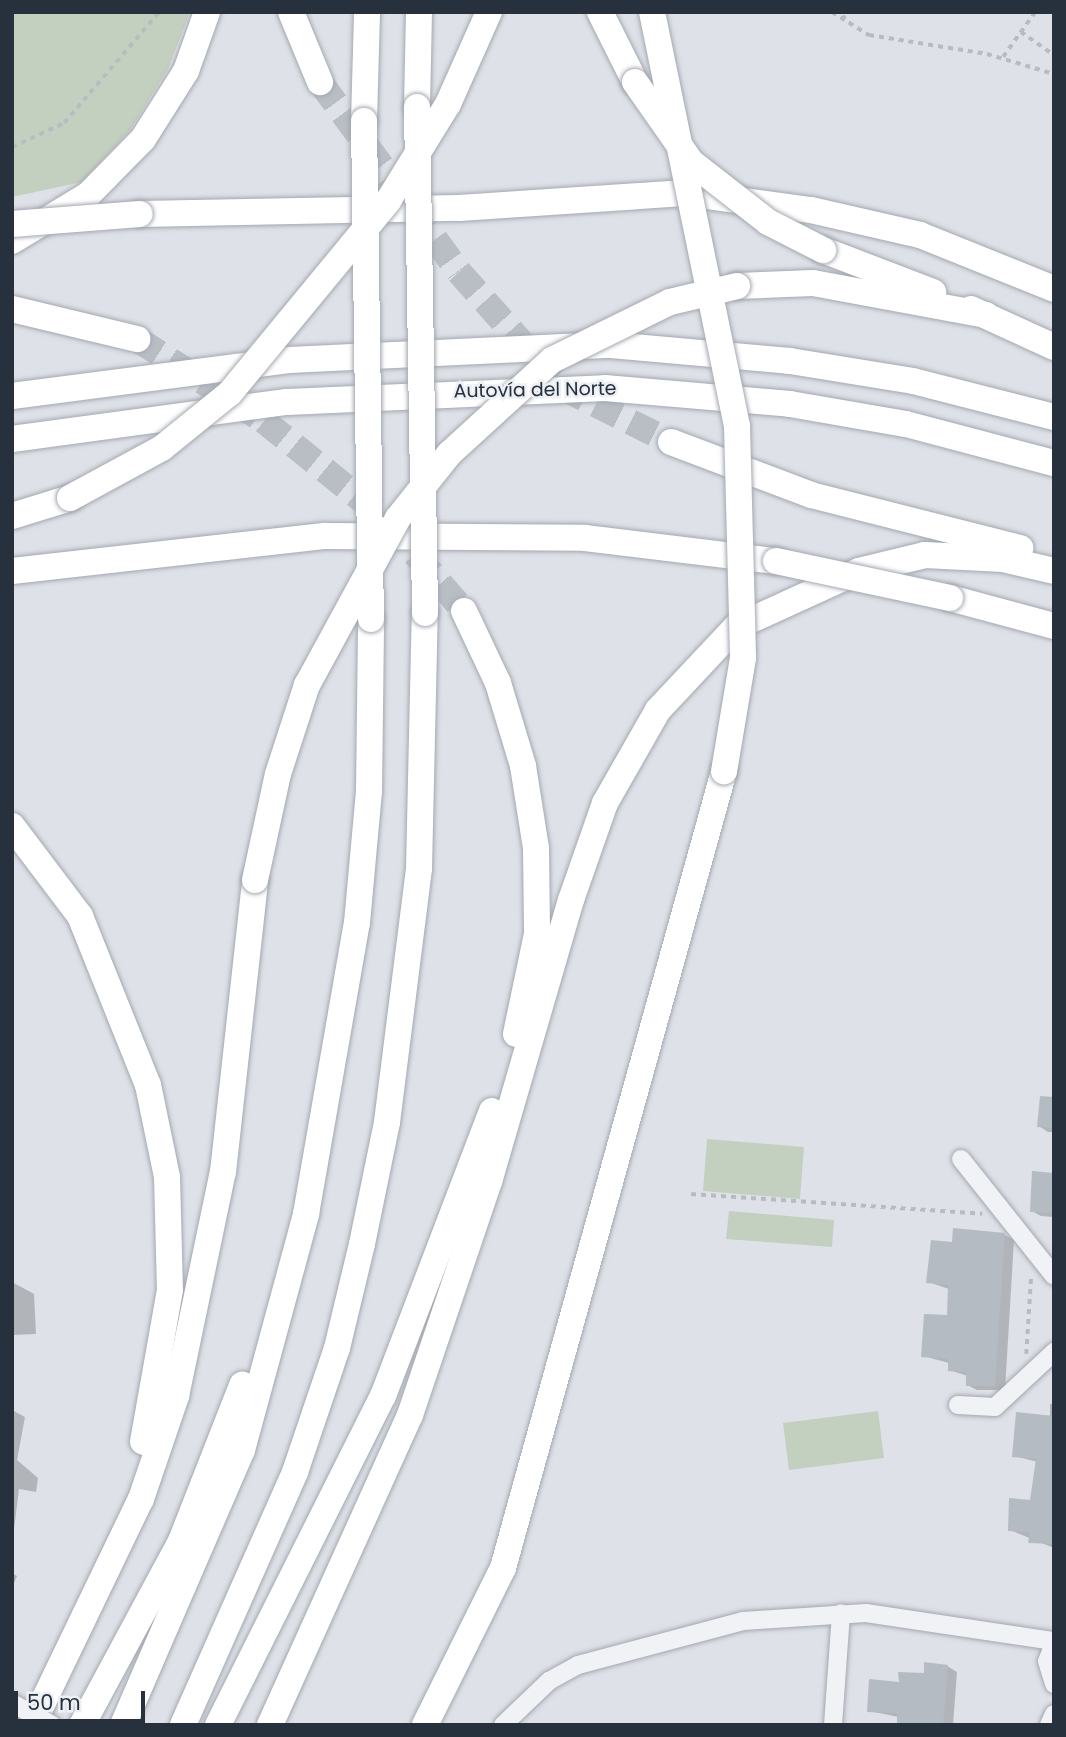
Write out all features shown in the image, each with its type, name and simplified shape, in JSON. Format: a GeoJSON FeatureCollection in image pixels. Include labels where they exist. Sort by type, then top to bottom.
{"type":"FeatureCollection","features":[{"type":"Feature","properties":{"kind":"highway"},"geometry":{"type":"LineString","coordinates":[[12,241],[88,195],[142,139],[186,71],[207,12]]}},
{"type":"Feature","properties":{"kind":"highway"},"geometry":{"type":"LineString","coordinates":[[291,12],[320,82]]}},
{"type":"Feature","properties":{"kind":"highway"},"geometry":{"type":"LineString","coordinates":[[123,1725],[192,1576],[242,1450],[306,1214],[357,923],[369,791],[372,620],[364,121],[367,12]]}},
{"type":"Feature","properties":{"kind":"highway"},"geometry":{"type":"LineString","coordinates":[[183,1725],[295,1472],[337,1348],[387,1122],[419,869],[425,613],[417,107],[419,12]]}},
{"type":"Feature","properties":{"kind":"highway"},"geometry":{"type":"LineString","coordinates":[[12,516],[70,498],[162,448],[230,394],[387,201],[448,104],[489,12]]}},
{"type":"Feature","properties":{"kind":"highway"},"geometry":{"type":"LineString","coordinates":[[600,12],[635,82],[691,162],[768,222],[823,250],[986,315],[1054,347]]}},
{"type":"Feature","properties":{"kind":"highway"},"geometry":{"type":"LineString","coordinates":[[425,1725],[503,1568],[724,771],[743,658],[737,426],[652,12]]}},
{"type":"Feature","properties":{"kind":"highway"},"geometry":{"type":"LineString","coordinates":[[12,224],[140,214],[458,208],[685,193],[811,210],[920,235],[1054,289]]}},
{"type":"Feature","properties":{"kind":"highway"},"geometry":{"type":"LineString","coordinates":[[32,1725],[97,1598],[141,1499],[176,1396],[203,1285],[223,1172],[255,880],[278,774],[307,685],[398,518],[449,454],[552,360],[670,302],[737,286],[813,283],[986,315]]}},
{"type":"Feature","properties":{"kind":"highway"},"geometry":{"type":"LineString","coordinates":[[12,309],[137,339]]}},
{"type":"Feature","properties":{"kind":"highway"},"geometry":{"type":"LineString","coordinates":[[12,396],[289,360],[611,345],[900,379],[1054,417]]}},
{"type":"Feature","properties":{"kind":"highway","name":"Autovía del Norte"},"geometry":{"type":"LineString","coordinates":[[12,439],[287,402],[605,388],[790,404],[906,424],[1054,463]]}},
{"type":"Feature","properties":{"kind":"highway"},"geometry":{"type":"LineString","coordinates":[[671,442],[811,495],[1054,557]]}},
{"type":"Feature","properties":{"kind":"highway"},"geometry":{"type":"LineString","coordinates":[[12,571],[326,536],[585,538],[776,561],[950,598],[1054,626]]}},
{"type":"Feature","properties":{"kind":"highway"},"geometry":{"type":"LineString","coordinates":[[270,1725],[410,1415],[489,1182],[570,900],[605,803],[658,710],[736,627],[859,571],[925,555],[1003,559],[1054,571]]}},
{"type":"Feature","properties":{"kind":"highway"},"geometry":{"type":"LineString","coordinates":[[218,1725],[383,1396],[473,1171],[515,1039],[537,934],[536,848],[523,766],[498,683],[464,611]]}},
{"type":"Feature","properties":{"kind":"highway"},"geometry":{"type":"LineString","coordinates":[[12,826],[80,916],[120,1006],[148,1084],[167,1177],[170,1290],[152,1410],[97,1598]]}},
{"type":"Feature","properties":{"kind":"highway"},"geometry":{"type":"LineString","coordinates":[[82,1725],[181,1541],[233,1416],[286,1241],[306,1214]]}},
{"type":"Feature","properties":{"kind":"street"},"geometry":{"type":"LineString","coordinates":[[961,1159],[1054,1276]]}},
{"type":"Feature","properties":{"kind":"street"},"geometry":{"type":"LineString","coordinates":[[958,1405],[995,1407],[1024,1375],[1054,1352]]}},
{"type":"Feature","properties":{"kind":"street"},"geometry":{"type":"LineString","coordinates":[[833,1725],[841,1613]]}},
{"type":"Feature","properties":{"kind":"street"},"geometry":{"type":"LineString","coordinates":[[503,1725],[549,1681],[611,1653],[743,1621],[841,1613],[917,1616],[1051,1648],[1054,1684]]}},
{"type":"Feature","properties":{"kind":"street"},"geometry":{"type":"LineString","coordinates":[[12,1703],[52,1725]]}},
{"type":"Feature","properties":{"kind":"street"},"geometry":{"type":"LineString","coordinates":[[1049,1725],[1054,1714]]}},
{"type":"Feature","properties":{"kind":"path"},"geometry":{"type":"LineString","coordinates":[[12,147],[64,123],[159,12]]}},
{"type":"Feature","properties":{"kind":"path"},"geometry":{"type":"LineString","coordinates":[[832,12],[842,20],[908,44],[1003,57],[1054,74]]}},
{"type":"Feature","properties":{"kind":"path"},"geometry":{"type":"LineString","coordinates":[[842,20],[848,12]]}},
{"type":"Feature","properties":{"kind":"path"},"geometry":{"type":"LineString","coordinates":[[1003,57],[1035,12]]}},
{"type":"Feature","properties":{"kind":"path"},"geometry":{"type":"LineString","coordinates":[[1021,32],[1054,55]]}},
{"type":"Feature","properties":{"kind":"path"},"geometry":{"type":"LineString","coordinates":[[691,1194],[1005,1216]]}},
{"type":"Feature","properties":{"kind":"path"},"geometry":{"type":"LineString","coordinates":[[1024,1375],[1033,1252]]}},
{"type":"Feature","properties":{"kind":"green space"},"geometry":{"type":"Polygon","coordinates":[[[12,12],[190,12],[168,69],[130,130],[82,182],[12,197],[12,12]]]}},
{"type":"Feature","properties":{"kind":"green space"},"geometry":{"type":"Polygon","coordinates":[[[707,1139],[804,1147],[800,1199],[703,1191],[707,1139]]]}},
{"type":"Feature","properties":{"kind":"green space"},"geometry":{"type":"Polygon","coordinates":[[[729,1211],[834,1220],[832,1247],[726,1239],[729,1211]]]}},
{"type":"Feature","properties":{"kind":"green space"},"geometry":{"type":"Polygon","coordinates":[[[878,1411],[884,1458],[789,1470],[783,1423],[878,1411]]]}},
{"type":"Feature","properties":{"kind":"building"},"geometry":{"type":"Polygon","coordinates":[[[1040,1096],[1054,1097],[1054,1128],[1037,1127],[1040,1096]]]}},
{"type":"Feature","properties":{"kind":"building"},"geometry":{"type":"Polygon","coordinates":[[[1032,1171],[1054,1173],[1054,1213],[1030,1212],[1032,1171]]]}},
{"type":"Feature","properties":{"kind":"building"},"geometry":{"type":"Polygon","coordinates":[[[953,1228],[1005,1233],[995,1386],[966,1386],[966,1372],[948,1371],[948,1359],[921,1357],[924,1314],[947,1315],[948,1285],[926,1283],[931,1240],[952,1242],[953,1228]]]}},
{"type":"Feature","properties":{"kind":"building"},"geometry":{"type":"Polygon","coordinates":[[[1016,1412],[1054,1416],[1054,1544],[1028,1543],[1030,1532],[1008,1531],[1009,1498],[1030,1500],[1036,1459],[1012,1457],[1016,1412]]]}},
{"type":"Feature","properties":{"kind":"building"},"geometry":{"type":"Polygon","coordinates":[[[924,1662],[948,1665],[943,1725],[897,1725],[897,1713],[867,1712],[869,1679],[899,1682],[898,1672],[924,1673],[924,1662]]]}},
{"type":"Feature","properties":{"kind":"tunnel"},"geometry":{"type":"LineString","coordinates":[[320,82],[459,272],[561,387],[671,442]]}},
{"type":"Feature","properties":{"kind":"tunnel"},"geometry":{"type":"LineString","coordinates":[[137,339],[264,421],[383,517]]}},
{"type":"Feature","properties":{"kind":"tunnel"},"geometry":{"type":"LineString","coordinates":[[415,554],[464,611]]}}]}
